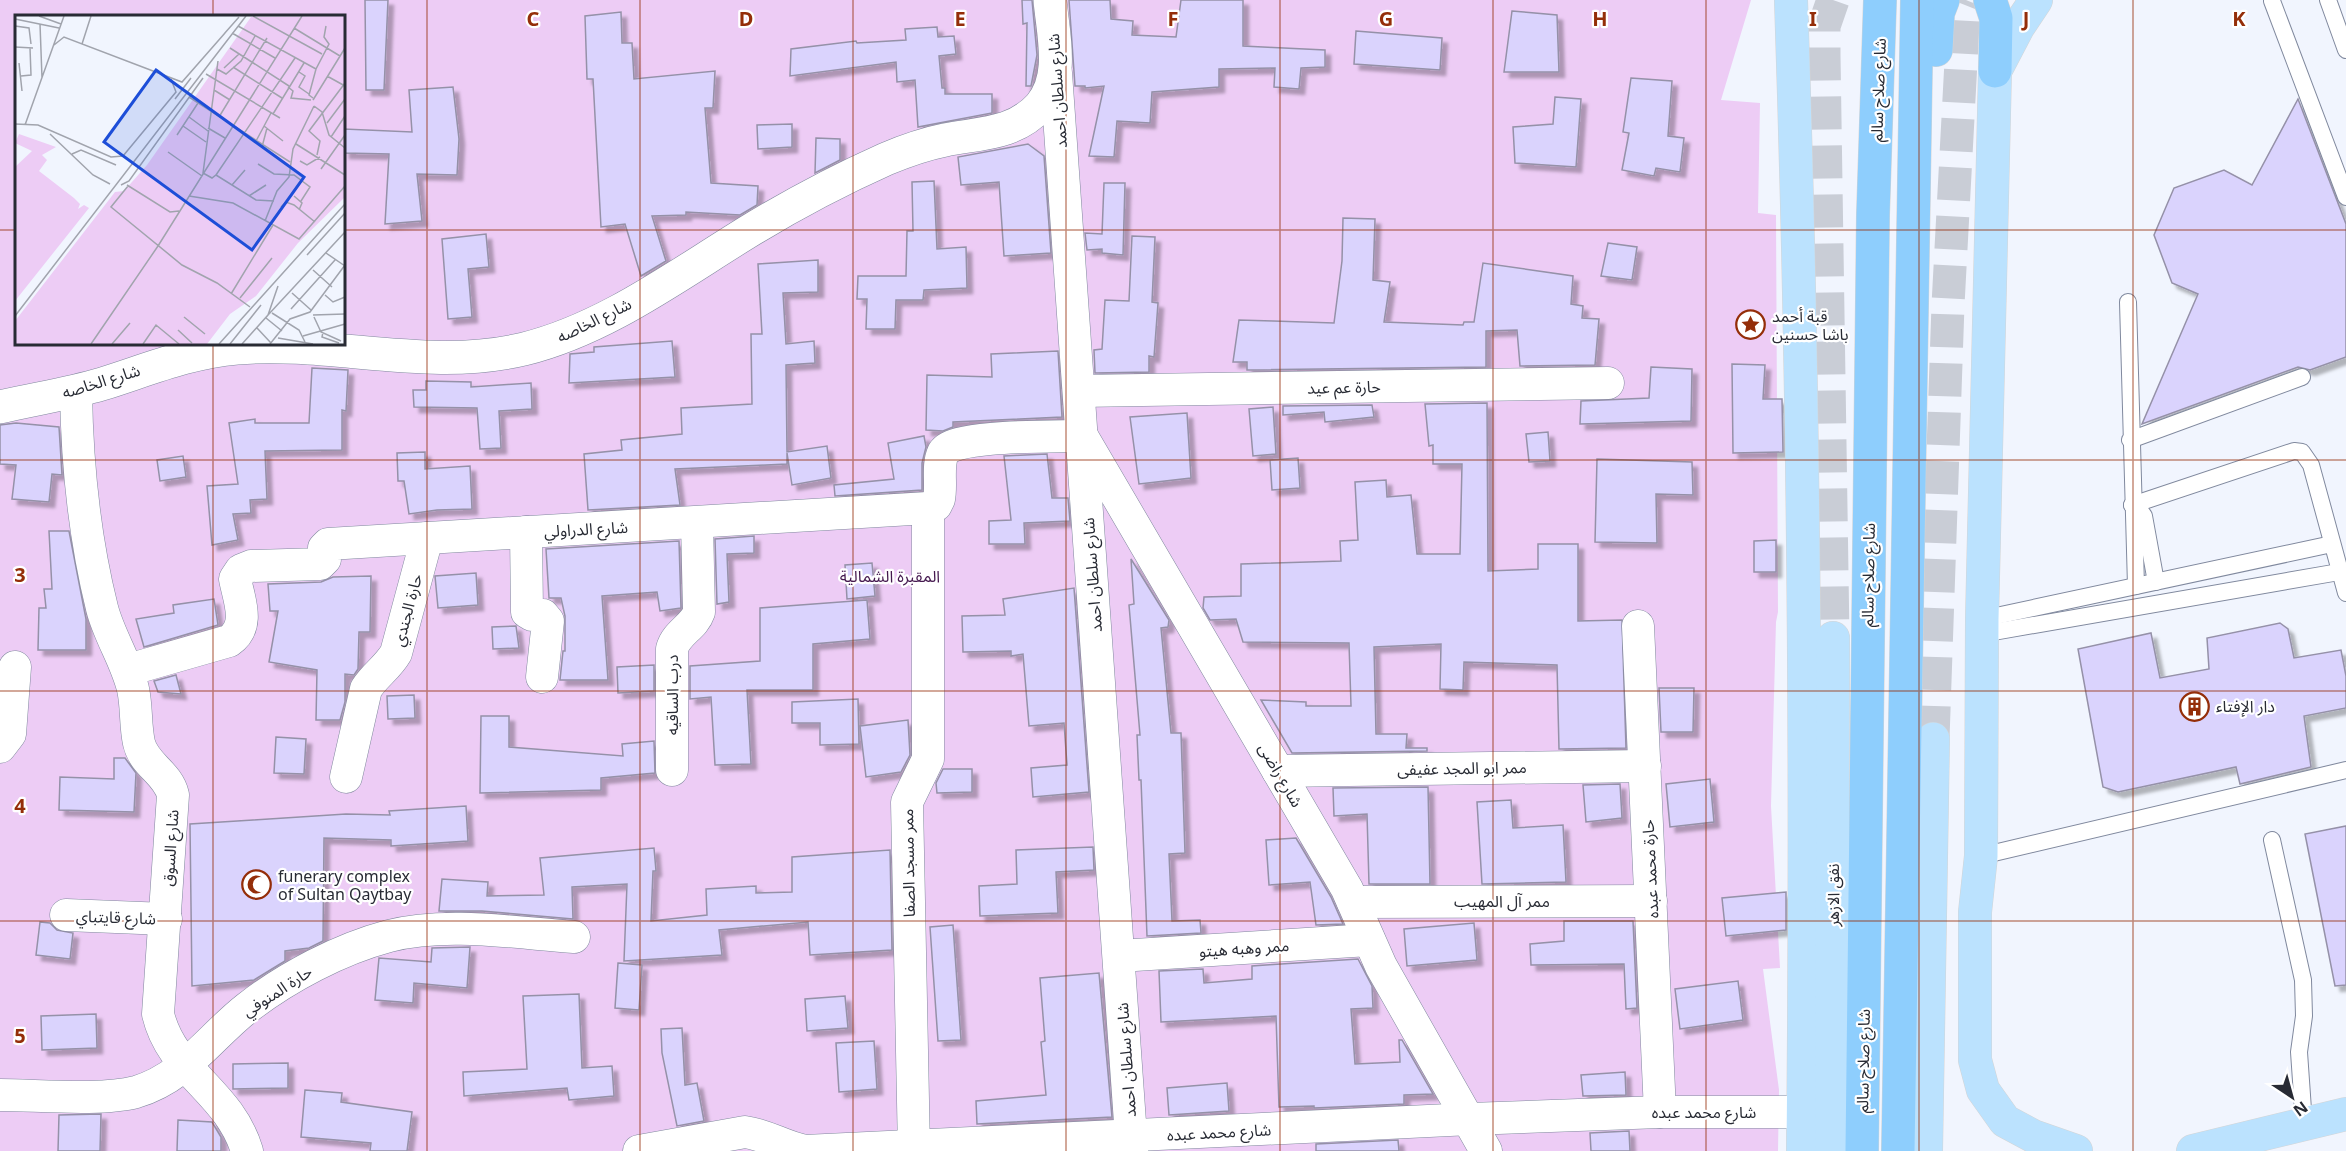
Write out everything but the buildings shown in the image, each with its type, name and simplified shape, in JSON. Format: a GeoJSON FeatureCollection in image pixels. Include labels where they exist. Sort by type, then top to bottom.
{"type":"FeatureCollection","features":[{"type":"Feature","properties":{"kind":"highway","name":"شارع صلاح سالم"},"geometry":{"type":"LineString","coordinates":[[1862,1151],[1873,215],[1880,0]]}},
{"type":"Feature","properties":{"kind":"highway"},"geometry":{"type":"LineString","coordinates":[[1898,1151],[1917,0]]}},
{"type":"Feature","properties":{"kind":"highway"},"geometry":{"type":"LineString","coordinates":[[1915,204],[1926,184],[1932,162],[1938,22],[1943,0]]}},
{"type":"Feature","properties":{"kind":"highway"},"geometry":{"type":"LineString","coordinates":[[1990,0],[1996,18],[1995,71]]}},
{"type":"Feature","properties":{"kind":"main road"},"geometry":{"type":"LineString","coordinates":[[1791,0],[1798,197],[1804,654],[1803,1151]]}},
{"type":"Feature","properties":{"kind":"main road"},"geometry":{"type":"LineString","coordinates":[[2036,0],[2018,27],[1995,71],[1982,627],[1981,856],[1974,939],[1975,1060],[1977,1075],[1990,1104],[2005,1121],[2033,1136],[2076,1151]]}},
{"type":"Feature","properties":{"kind":"main road","name":"نفق الازهر"},"geometry":{"type":"LineString","coordinates":[[1832,1151],[1833,638]]}},
{"type":"Feature","properties":{"kind":"main road"},"geometry":{"type":"LineString","coordinates":[[1926,1151],[1933,739]]}},
{"type":"Feature","properties":{"kind":"main road"},"geometry":{"type":"LineString","coordinates":[[2193,1151],[2346,1114]]}},
{"type":"Feature","properties":{"kind":"street","name":"شارع سلطان احمد"},"geometry":{"type":"LineString","coordinates":[[1050,0],[1132,1143]]}},
{"type":"Feature","properties":{"kind":"street","name":"شارع الخاصه"},"geometry":{"type":"LineString","coordinates":[[0,407],[76,391],[170,361],[238,348],[429,357],[491,354],[550,342],[579,331],[637,300],[768,220],[886,159],[941,141],[998,133],[1014,126],[1041,104],[1056,73]]}},
{"type":"Feature","properties":{"kind":"street","name":"حارة عم عيد"},"geometry":{"type":"LineString","coordinates":[[1079,391],[1608,383]]}},
{"type":"Feature","properties":{"kind":"street","name":"شارع السوق"},"geometry":{"type":"LineString","coordinates":[[76,391],[77,460],[85,529],[102,608],[128,670],[142,752],[147,762],[166,778],[173,795],[158,1014],[163,1033],[185,1066],[233,1116],[247,1151]]}},
{"type":"Feature","properties":{"kind":"street"},"geometry":{"type":"LineString","coordinates":[[928,508],[936,505],[939,499],[942,455],[948,447],[967,441],[1082,436]]}},
{"type":"Feature","properties":{"kind":"street","name":"شارع راضى"},"geometry":{"type":"LineString","coordinates":[[1082,436],[1353,902],[1381,966],[1470,1119],[1486,1151]]}},
{"type":"Feature","properties":{"kind":"street","name":"شارع الدراولي"},"geometry":{"type":"LineString","coordinates":[[128,670],[229,641],[236,636],[243,620],[235,579],[246,567],[320,564],[324,559],[324,548],[328,544],[928,508]]}},
{"type":"Feature","properties":{"kind":"street","name":"ممر مسجد الصفا"},"geometry":{"type":"LineString","coordinates":[[914,1148],[907,802],[928,759],[928,508]]}},
{"type":"Feature","properties":{"kind":"street","name":"درب الساقيه"},"geometry":{"type":"LineString","coordinates":[[672,770],[672,649],[676,639],[694,622],[699,612],[697,523]]}},
{"type":"Feature","properties":{"kind":"street"},"geometry":{"type":"LineString","coordinates":[[526,532],[527,612],[532,615],[543,615],[548,621],[542,677]]}},
{"type":"Feature","properties":{"kind":"street","name":"حارة الجندي"},"geometry":{"type":"LineString","coordinates":[[346,777],[366,688],[374,677],[390,664],[396,653],[427,538]]}},
{"type":"Feature","properties":{"kind":"street","name":"حارة محمد عبده"},"geometry":{"type":"LineString","coordinates":[[1638,626],[1660,1112]]}},
{"type":"Feature","properties":{"kind":"street"},"geometry":{"type":"LineString","coordinates":[[0,747],[10,734],[15,667]]}},
{"type":"Feature","properties":{"kind":"street","name":"ممر ابو المجد عفيفى"},"geometry":{"type":"LineString","coordinates":[[1278,771],[1645,766]]}},
{"type":"Feature","properties":{"kind":"street","name":"ممر آل المهيب"},"geometry":{"type":"LineString","coordinates":[[1353,902],[1651,901]]}},
{"type":"Feature","properties":{"kind":"street","name":"شارع قايتباي"},"geometry":{"type":"LineString","coordinates":[[66,915],[165,919]]}},
{"type":"Feature","properties":{"kind":"street","name":"حارة المنوفي"},"geometry":{"type":"LineString","coordinates":[[0,1095],[121,1095],[153,1086],[185,1066],[247,1008],[341,952],[389,936],[451,929],[574,936]]}},
{"type":"Feature","properties":{"kind":"street","name":"ممر وهبه هيتو"},"geometry":{"type":"LineString","coordinates":[[1119,956],[1369,940]]}},
{"type":"Feature","properties":{"kind":"street","name":"شارع محمد عبده"},"geometry":{"type":"LineString","coordinates":[[639,1151],[671,1148],[746,1132],[769,1144],[805,1151],[1336,1138],[1470,1119],[1660,1112],[1804,1112]]}},
{"type":"Feature","properties":{"kind":"lane"},"geometry":{"type":"LineString","coordinates":[[2328,0],[2346,51]]}},
{"type":"Feature","properties":{"kind":"lane"},"geometry":{"type":"LineString","coordinates":[[2272,1],[2346,197]]}},
{"type":"Feature","properties":{"kind":"lane"},"geometry":{"type":"LineString","coordinates":[[2128,302],[2130,440],[2136,585]]}},
{"type":"Feature","properties":{"kind":"lane"},"geometry":{"type":"LineString","coordinates":[[2130,440],[2302,377]]}},
{"type":"Feature","properties":{"kind":"lane"},"geometry":{"type":"LineString","coordinates":[[2132,505],[2294,451],[2302,452],[2310,465],[2346,593]]}},
{"type":"Feature","properties":{"kind":"lane"},"geometry":{"type":"LineString","coordinates":[[2132,505],[2137,506],[2144,516],[2156,582]]}},
{"type":"Feature","properties":{"kind":"lane"},"geometry":{"type":"LineString","coordinates":[[1982,627],[2090,595],[2332,544]]}},
{"type":"Feature","properties":{"kind":"lane"},"geometry":{"type":"LineString","coordinates":[[1982,627],[2093,615],[2339,572]]}},
{"type":"Feature","properties":{"kind":"lane"},"geometry":{"type":"LineString","coordinates":[[2090,595],[2093,615]]}},
{"type":"Feature","properties":{"kind":"lane"},"geometry":{"type":"LineString","coordinates":[[1981,856],[2346,770]]}},
{"type":"Feature","properties":{"kind":"lane"},"geometry":{"type":"LineString","coordinates":[[2272,840],[2303,980],[2304,1016],[2299,1052],[2304,1124]]}},
{"type":"Feature","properties":{"kind":"green space","name":"المقبرة الشمالية"},"geometry":{"type":"Polygon","coordinates":[[[0,0],[1751,0],[1721,100],[1760,103],[1758,213],[1776,215],[1778,612],[1771,806],[1780,968],[1763,969],[1779,1090],[1778,1151],[0,1151],[0,0]]]}},
{"type":"Feature","properties":{"kind":"tunnel"},"geometry":{"type":"LineString","coordinates":[[1833,0],[1824,26],[1833,638]]}},
{"type":"Feature","properties":{"kind":"tunnel"},"geometry":{"type":"LineString","coordinates":[[1933,739],[1948,305],[1966,0]]}},
{"type":"Feature","properties":{"kind":"place","name":"قبة أحمد باشا حسنين"},"geometry":{"type":"Point","coordinates":[1751,325]}},
{"type":"Feature","properties":{"kind":"place","name":"دار الإفتاء"},"geometry":{"type":"Point","coordinates":[2195,706]}},
{"type":"Feature","properties":{"kind":"place","name":"funerary complex of Sultan Qaytbay"},"geometry":{"type":"Point","coordinates":[257,885]}}]}
